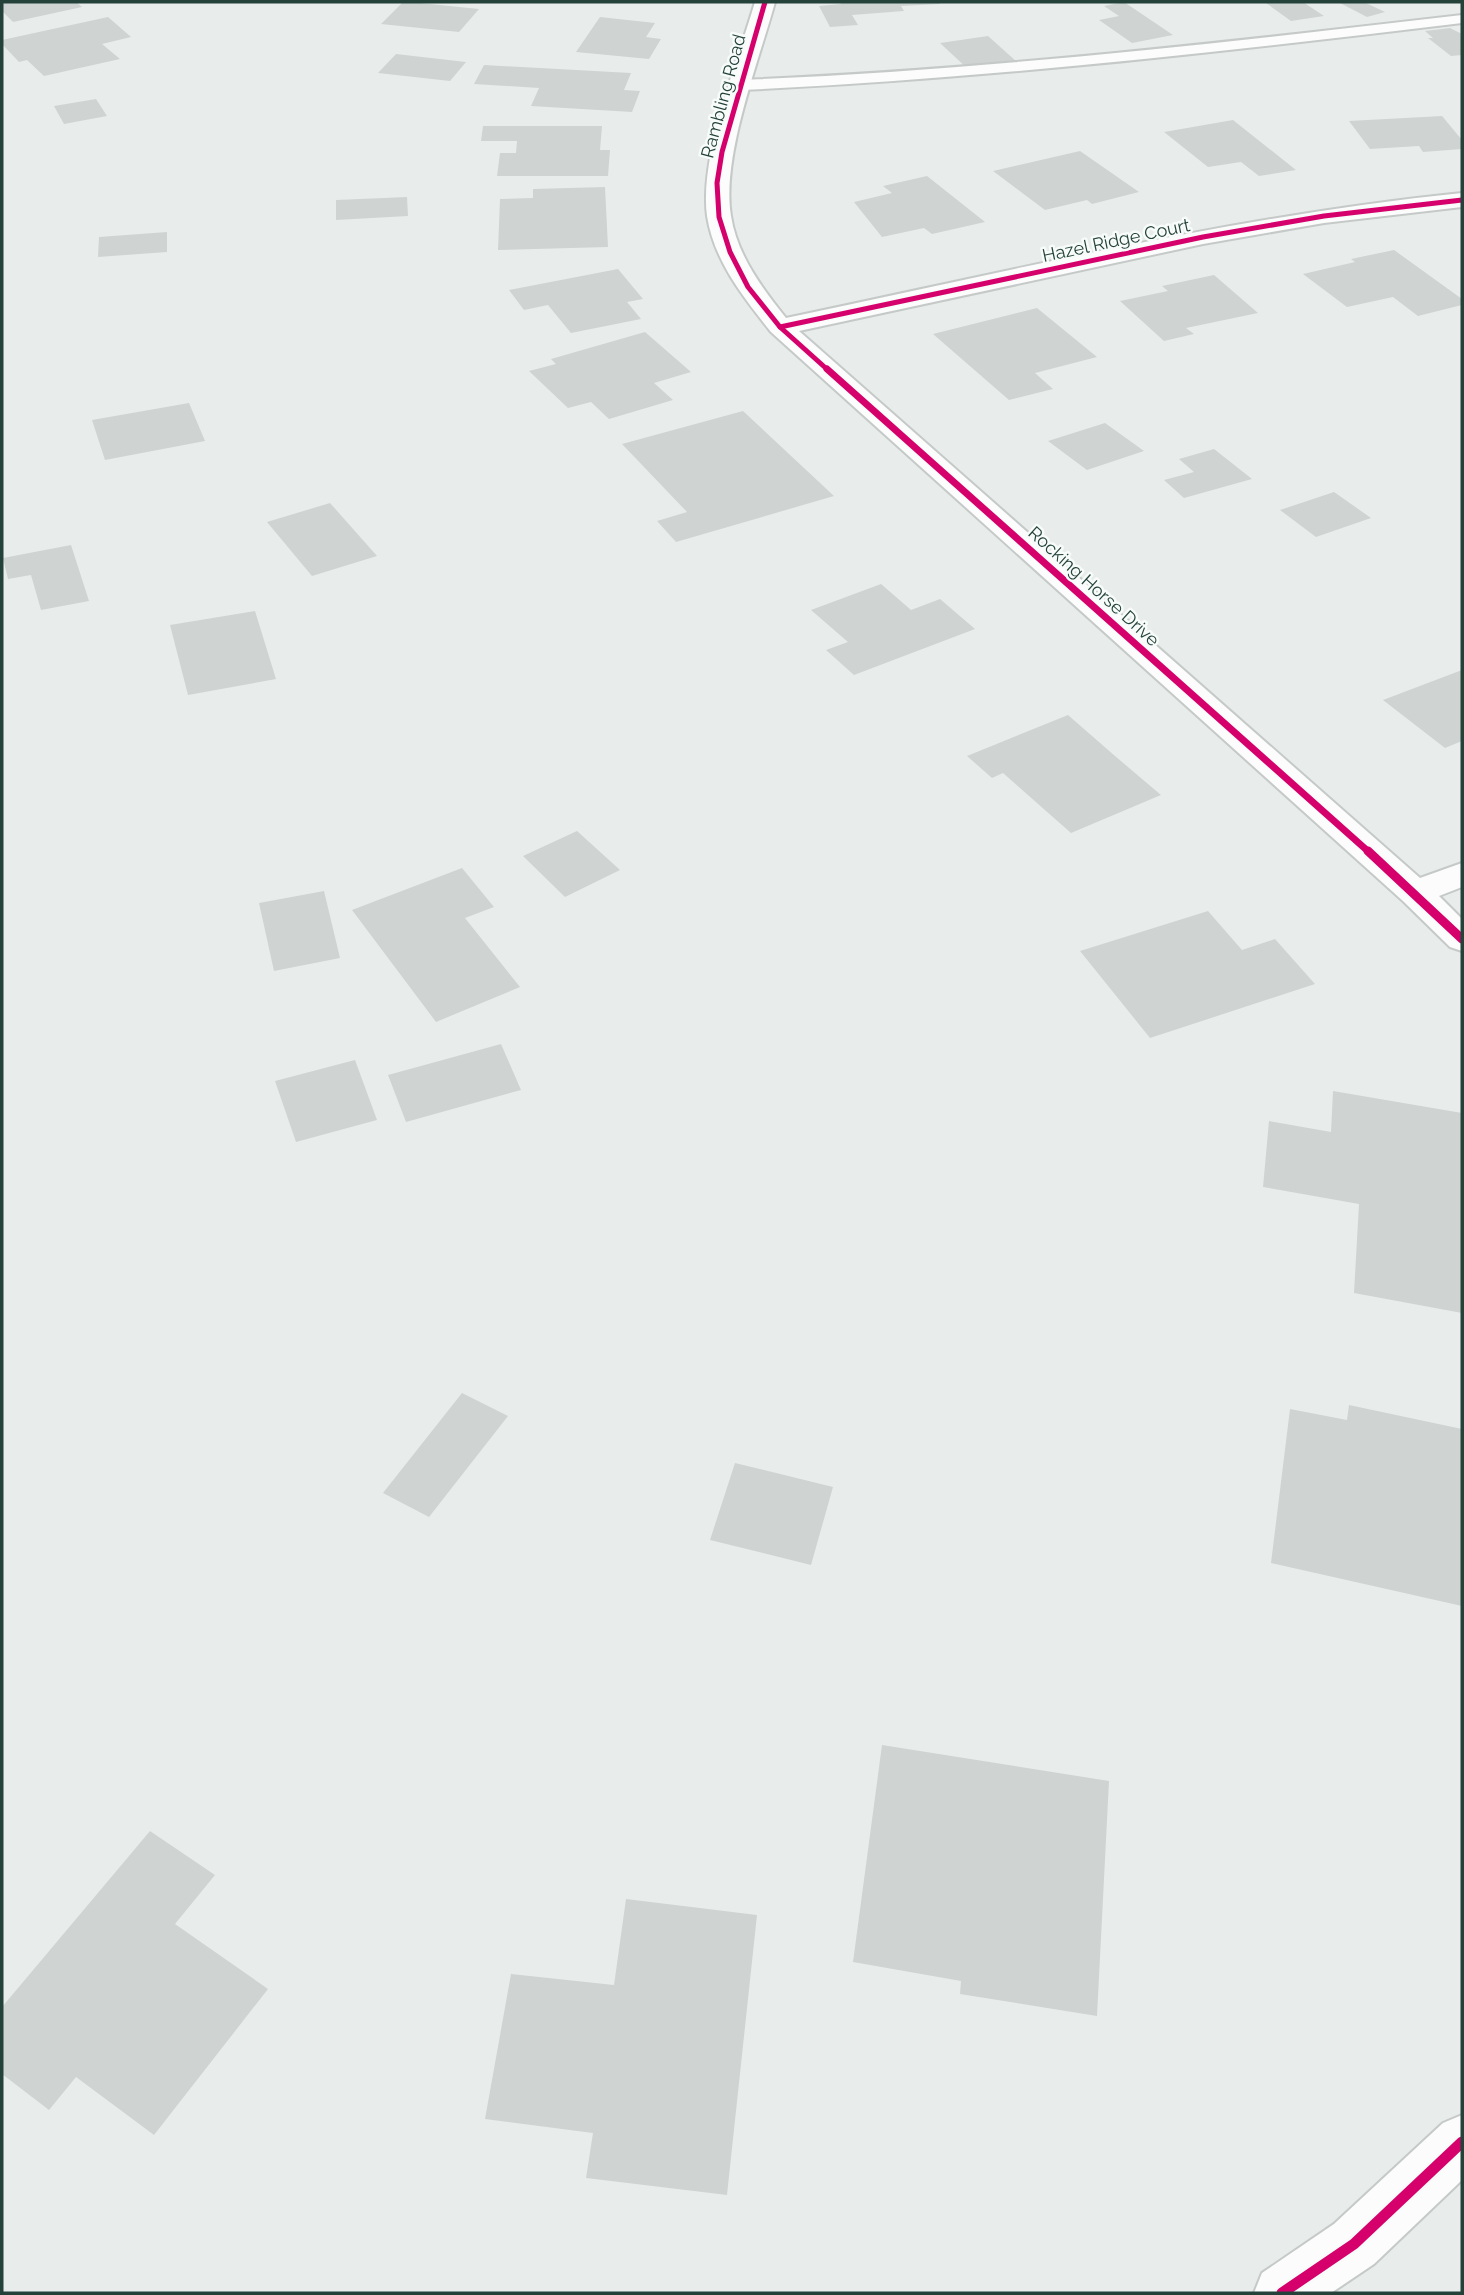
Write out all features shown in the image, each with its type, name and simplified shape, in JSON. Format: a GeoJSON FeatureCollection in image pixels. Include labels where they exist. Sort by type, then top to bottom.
{"type":"FeatureCollection","features":[{"type":"Feature","properties":{"kind":"street","name":"Rambling Road"},"geometry":{"type":"LineString","coordinates":[[727,241],[719,217],[717,183],[722,152],[765,2]]}},
{"type":"Feature","properties":{"kind":"street","name":"Hazel Ridge Court"},"geometry":{"type":"LineString","coordinates":[[780,327],[1203,237],[1324,216],[1462,200]]}},
{"type":"Feature","properties":{"kind":"street","name":"Rocking Horse Drive"},"geometry":{"type":"LineString","coordinates":[[727,241],[748,287],[780,327],[1415,893],[1462,939]]}},
{"type":"Feature","properties":{"kind":"street"},"geometry":{"type":"LineString","coordinates":[[1415,893],[1462,874]]}},
{"type":"Feature","properties":{"kind":"street"},"geometry":{"type":"LineString","coordinates":[[1282,2293],[1354,2244],[1462,2142]]}},
{"type":"Feature","properties":{"kind":"lane"},"geometry":{"type":"LineString","coordinates":[[741,85],[938,75],[1114,60],[1462,19]]}},
{"type":"Feature","properties":{"kind":"building"},"geometry":{"type":"Polygon","coordinates":[[[2,2],[76,2],[82,7],[13,22],[2,11],[2,2]]]}},
{"type":"Feature","properties":{"kind":"building"},"geometry":{"type":"Polygon","coordinates":[[[403,2],[479,9],[459,32],[381,24],[403,2]]]}},
{"type":"Feature","properties":{"kind":"building"},"geometry":{"type":"Polygon","coordinates":[[[840,2],[940,4],[901,6],[904,11],[852,15],[858,25],[830,27],[819,6],[841,4],[840,2]]]}},
{"type":"Feature","properties":{"kind":"building"},"geometry":{"type":"Polygon","coordinates":[[[1124,2],[1173,35],[1132,43],[1099,20],[1119,16],[1104,6],[1124,2]]]}},
{"type":"Feature","properties":{"kind":"building"},"geometry":{"type":"Polygon","coordinates":[[[1303,2],[1324,16],[1291,21],[1266,3],[1303,2]]]}},
{"type":"Feature","properties":{"kind":"building"},"geometry":{"type":"Polygon","coordinates":[[[1364,2],[1385,12],[1367,17],[1340,3],[1364,2]]]}},
{"type":"Feature","properties":{"kind":"building"},"geometry":{"type":"Polygon","coordinates":[[[108,17],[131,37],[102,44],[120,59],[44,76],[27,60],[19,62],[2,44],[2,40],[108,17]]]}},
{"type":"Feature","properties":{"kind":"building"},"geometry":{"type":"Polygon","coordinates":[[[600,17],[655,23],[646,37],[661,39],[649,59],[576,52],[600,17]]]}},
{"type":"Feature","properties":{"kind":"building"},"geometry":{"type":"Polygon","coordinates":[[[1450,28],[1462,34],[1462,55],[1451,56],[1428,38],[1433,38],[1425,31],[1450,28]]]}},
{"type":"Feature","properties":{"kind":"building"},"geometry":{"type":"Polygon","coordinates":[[[988,36],[1017,62],[968,69],[940,43],[988,36]]]}},
{"type":"Feature","properties":{"kind":"building"},"geometry":{"type":"Polygon","coordinates":[[[396,54],[466,62],[450,81],[378,73],[396,54]]]}},
{"type":"Feature","properties":{"kind":"building"},"geometry":{"type":"Polygon","coordinates":[[[484,65],[631,73],[624,90],[640,91],[632,112],[531,106],[539,88],[474,84],[484,65]]]}},
{"type":"Feature","properties":{"kind":"building"},"geometry":{"type":"Polygon","coordinates":[[[96,99],[107,116],[64,124],[54,106],[96,99]]]}},
{"type":"Feature","properties":{"kind":"building"},"geometry":{"type":"Polygon","coordinates":[[[1442,116],[1462,140],[1462,149],[1423,152],[1419,146],[1370,149],[1349,121],[1442,116]]]}},
{"type":"Feature","properties":{"kind":"building"},"geometry":{"type":"Polygon","coordinates":[[[1233,120],[1296,170],[1259,176],[1241,162],[1208,167],[1164,132],[1233,120]]]}},
{"type":"Feature","properties":{"kind":"building"},"geometry":{"type":"Polygon","coordinates":[[[483,126],[602,126],[600,150],[610,150],[608,176],[497,176],[500,153],[516,153],[517,141],[481,141],[483,126]]]}},
{"type":"Feature","properties":{"kind":"building"},"geometry":{"type":"Polygon","coordinates":[[[1080,151],[1139,192],[1092,204],[1087,200],[1045,210],[993,171],[1080,151]]]}},
{"type":"Feature","properties":{"kind":"building"},"geometry":{"type":"Polygon","coordinates":[[[927,176],[985,222],[932,234],[924,228],[882,237],[854,202],[892,193],[883,186],[927,176]]]}},
{"type":"Feature","properties":{"kind":"building"},"geometry":{"type":"Polygon","coordinates":[[[605,187],[608,247],[498,250],[500,199],[533,198],[533,189],[605,187]]]}},
{"type":"Feature","properties":{"kind":"building"},"geometry":{"type":"Polygon","coordinates":[[[407,197],[408,216],[336,220],[336,200],[407,197]]]}},
{"type":"Feature","properties":{"kind":"building"},"geometry":{"type":"Polygon","coordinates":[[[167,232],[167,252],[98,257],[99,237],[167,232]]]}},
{"type":"Feature","properties":{"kind":"building"},"geometry":{"type":"Polygon","coordinates":[[[1394,250],[1462,299],[1462,305],[1418,316],[1393,297],[1347,307],[1303,274],[1355,262],[1351,259],[1394,250]]]}},
{"type":"Feature","properties":{"kind":"building"},"geometry":{"type":"Polygon","coordinates":[[[618,269],[643,299],[627,302],[641,319],[571,333],[548,305],[524,310],[509,290],[618,269]]]}},
{"type":"Feature","properties":{"kind":"building"},"geometry":{"type":"Polygon","coordinates":[[[1214,275],[1258,313],[1186,328],[1194,334],[1164,341],[1120,301],[1168,291],[1162,286],[1214,275]]]}},
{"type":"Feature","properties":{"kind":"building"},"geometry":{"type":"Polygon","coordinates":[[[1037,308],[1097,357],[1035,373],[1053,389],[1009,400],[933,334],[1037,308]]]}},
{"type":"Feature","properties":{"kind":"building"},"geometry":{"type":"Polygon","coordinates":[[[645,332],[691,372],[654,383],[673,400],[609,419],[591,402],[568,408],[529,371],[556,364],[551,359],[645,332]]]}},
{"type":"Feature","properties":{"kind":"building"},"geometry":{"type":"Polygon","coordinates":[[[189,403],[205,441],[105,460],[92,420],[189,403]]]}},
{"type":"Feature","properties":{"kind":"building"},"geometry":{"type":"Polygon","coordinates":[[[743,411],[834,496],[676,542],[657,521],[687,512],[622,444],[743,411]]]}},
{"type":"Feature","properties":{"kind":"building"},"geometry":{"type":"Polygon","coordinates":[[[1105,423],[1144,451],[1087,470],[1048,441],[1105,423]]]}},
{"type":"Feature","properties":{"kind":"building"},"geometry":{"type":"Polygon","coordinates":[[[1214,449],[1252,479],[1184,498],[1164,480],[1194,472],[1179,459],[1214,449]]]}},
{"type":"Feature","properties":{"kind":"building"},"geometry":{"type":"Polygon","coordinates":[[[1334,492],[1371,518],[1316,537],[1280,510],[1334,492]]]}},
{"type":"Feature","properties":{"kind":"building"},"geometry":{"type":"Polygon","coordinates":[[[330,503],[377,556],[312,576],[267,522],[330,503]]]}},
{"type":"Feature","properties":{"kind":"building"},"geometry":{"type":"Polygon","coordinates":[[[71,545],[89,601],[41,610],[31,575],[8,579],[3,558],[71,545]]]}},
{"type":"Feature","properties":{"kind":"building"},"geometry":{"type":"Polygon","coordinates":[[[881,584],[911,610],[940,599],[975,629],[854,675],[826,650],[848,642],[811,610],[881,584]]]}},
{"type":"Feature","properties":{"kind":"building"},"geometry":{"type":"Polygon","coordinates":[[[255,611],[276,679],[188,695],[170,625],[255,611]]]}},
{"type":"Feature","properties":{"kind":"building"},"geometry":{"type":"Polygon","coordinates":[[[1462,670],[1462,741],[1445,748],[1383,700],[1462,670]]]}},
{"type":"Feature","properties":{"kind":"building"},"geometry":{"type":"Polygon","coordinates":[[[1068,715],[1161,795],[1071,833],[1003,773],[992,778],[967,756],[1068,715]]]}},
{"type":"Feature","properties":{"kind":"building"},"geometry":{"type":"Polygon","coordinates":[[[577,831],[620,870],[565,897],[523,856],[577,831]]]}},
{"type":"Feature","properties":{"kind":"building"},"geometry":{"type":"Polygon","coordinates":[[[462,868],[494,907],[465,918],[520,987],[436,1022],[352,910],[462,868]]]}},
{"type":"Feature","properties":{"kind":"building"},"geometry":{"type":"Polygon","coordinates":[[[324,891],[340,958],[274,971],[259,903],[324,891]]]}},
{"type":"Feature","properties":{"kind":"building"},"geometry":{"type":"Polygon","coordinates":[[[1208,911],[1242,950],[1275,939],[1315,984],[1150,1038],[1080,951],[1208,911]]]}},
{"type":"Feature","properties":{"kind":"building"},"geometry":{"type":"Polygon","coordinates":[[[501,1044],[521,1090],[406,1122],[388,1075],[501,1044]]]}},
{"type":"Feature","properties":{"kind":"building"},"geometry":{"type":"Polygon","coordinates":[[[355,1060],[377,1120],[296,1142],[275,1081],[355,1060]]]}},
{"type":"Feature","properties":{"kind":"building"},"geometry":{"type":"Polygon","coordinates":[[[1333,1091],[1462,1113],[1462,1313],[1354,1293],[1359,1204],[1263,1187],[1269,1121],[1331,1132],[1333,1091]]]}},
{"type":"Feature","properties":{"kind":"building"},"geometry":{"type":"Polygon","coordinates":[[[462,1393],[508,1416],[429,1517],[383,1493],[462,1393]]]}},
{"type":"Feature","properties":{"kind":"building"},"geometry":{"type":"Polygon","coordinates":[[[1349,1405],[1462,1429],[1462,1606],[1271,1563],[1290,1409],[1347,1420],[1349,1405]]]}},
{"type":"Feature","properties":{"kind":"building"},"geometry":{"type":"Polygon","coordinates":[[[735,1463],[833,1487],[811,1565],[710,1540],[735,1463]]]}},
{"type":"Feature","properties":{"kind":"building"},"geometry":{"type":"Polygon","coordinates":[[[882,1745],[1109,1781],[1097,2016],[960,1994],[961,1981],[853,1962],[882,1745]]]}},
{"type":"Feature","properties":{"kind":"building"},"geometry":{"type":"Polygon","coordinates":[[[150,1831],[215,1875],[175,1924],[268,1989],[154,2135],[76,2077],[49,2110],[2,2074],[2,2007],[150,1831]]]}},
{"type":"Feature","properties":{"kind":"building"},"geometry":{"type":"Polygon","coordinates":[[[626,1899],[757,1915],[727,2195],[586,2178],[593,2133],[485,2119],[511,1974],[614,1985],[626,1899]]]}},
{"type":"Feature","properties":{"kind":"cycle path"},"geometry":{"type":"LineString","coordinates":[[765,2],[722,152],[717,183],[719,217],[730,252],[748,287],[780,327],[1415,893],[1462,939]]}},
{"type":"Feature","properties":{"kind":"cycle path"},"geometry":{"type":"LineString","coordinates":[[780,327],[1203,237],[1324,216],[1462,200]]}},
{"type":"Feature","properties":{"kind":"cycle path"},"geometry":{"type":"LineString","coordinates":[[1282,2293],[1354,2244],[1462,2142]]}}]}
